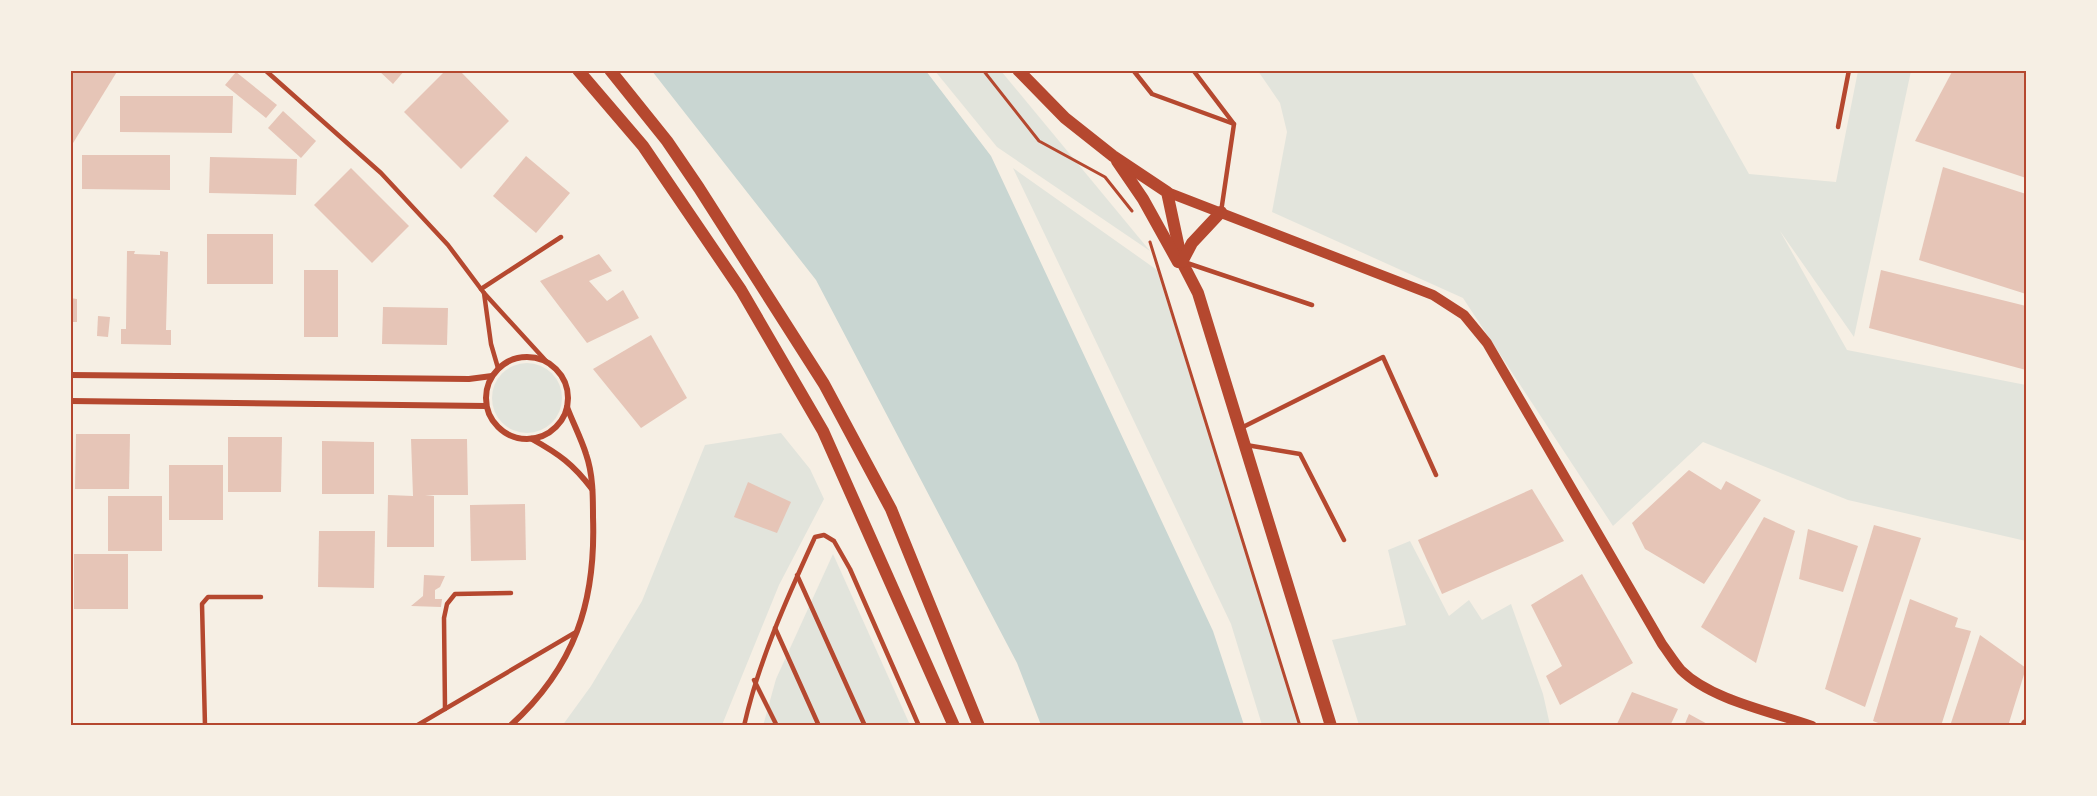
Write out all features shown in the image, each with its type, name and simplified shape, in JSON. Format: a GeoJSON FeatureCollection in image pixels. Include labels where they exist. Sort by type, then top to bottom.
{"type":"FeatureCollection","features":[{"type":"Feature","properties":{"kind":"main road"},"geometry":{"type":"LineString","coordinates":[[578,70],[650,156],[741,290],[824,431],[954,726]]}},
{"type":"Feature","properties":{"kind":"main road"},"geometry":{"type":"LineString","coordinates":[[610,70],[667,141],[705,197],[789,328],[857,443],[891,508],[979,726]]}},
{"type":"Feature","properties":{"kind":"main road"},"geometry":{"type":"LineString","coordinates":[[1018,70],[1065,118],[1113,156],[1167,192],[1182,262],[1198,293],[1331,726]]}},
{"type":"Feature","properties":{"kind":"main road"},"geometry":{"type":"LineString","coordinates":[[1113,156],[1143,199],[1198,293]]}},
{"type":"Feature","properties":{"kind":"main road"},"geometry":{"type":"LineString","coordinates":[[1182,262],[1192,243],[1221,212]]}},
{"type":"Feature","properties":{"kind":"street"},"geometry":{"type":"LineString","coordinates":[[1167,192],[1433,295],[1464,315],[1487,343],[1662,644],[1682,671],[1707,688],[1726,697],[1812,726]]}},
{"type":"Feature","properties":{"kind":"street"},"geometry":{"type":"LineString","coordinates":[[510,726],[551,681],[578,631],[592,585],[593,489],[586,454],[567,407],[568,394],[565,381],[548,362],[522,357],[498,368],[492,376],[485,395],[486,406],[498,427],[520,438],[532,439],[564,457],[576,467],[593,489]]}},
{"type":"Feature","properties":{"kind":"street"},"geometry":{"type":"LineString","coordinates":[[70,375],[469,379],[492,376]]}},
{"type":"Feature","properties":{"kind":"street"},"geometry":{"type":"LineString","coordinates":[[70,400],[486,406]]}},
{"type":"Feature","properties":{"kind":"street"},"geometry":{"type":"LineString","coordinates":[[532,439],[554,428],[567,407]]}},
{"type":"Feature","properties":{"kind":"lane"},"geometry":{"type":"LineString","coordinates":[[265,70],[381,173],[448,245],[482,291],[548,362]]}},
{"type":"Feature","properties":{"kind":"lane"},"geometry":{"type":"LineString","coordinates":[[1133,70],[1152,94],[1234,124]]}},
{"type":"Feature","properties":{"kind":"lane"},"geometry":{"type":"LineString","coordinates":[[1193,70],[1234,124],[1221,212]]}},
{"type":"Feature","properties":{"kind":"lane"},"geometry":{"type":"LineString","coordinates":[[1838,127],[1849,70]]}},
{"type":"Feature","properties":{"kind":"lane"},"geometry":{"type":"LineString","coordinates":[[482,291],[561,237]]}},
{"type":"Feature","properties":{"kind":"lane"},"geometry":{"type":"LineString","coordinates":[[1182,262],[1312,304]]}},
{"type":"Feature","properties":{"kind":"lane"},"geometry":{"type":"LineString","coordinates":[[482,291],[491,345],[498,368]]}},
{"type":"Feature","properties":{"kind":"lane"},"geometry":{"type":"LineString","coordinates":[[1240,428],[1383,357],[1436,475]]}},
{"type":"Feature","properties":{"kind":"lane"},"geometry":{"type":"LineString","coordinates":[[1246,445],[1300,454],[1344,540]]}},
{"type":"Feature","properties":{"kind":"lane"},"geometry":{"type":"LineString","coordinates":[[744,726],[754,680],[797,575],[815,537],[824,535],[834,541],[850,569],[919,726]]}},
{"type":"Feature","properties":{"kind":"lane"},"geometry":{"type":"LineString","coordinates":[[797,575],[865,726]]}},
{"type":"Feature","properties":{"kind":"lane"},"geometry":{"type":"LineString","coordinates":[[445,709],[444,618],[447,604],[455,594],[463,592],[511,593]]}},
{"type":"Feature","properties":{"kind":"lane"},"geometry":{"type":"LineString","coordinates":[[206,726],[202,604],[208,597],[261,597]]}},
{"type":"Feature","properties":{"kind":"lane"},"geometry":{"type":"LineString","coordinates":[[775,628],[819,726]]}},
{"type":"Feature","properties":{"kind":"lane"},"geometry":{"type":"LineString","coordinates":[[416,726],[578,631]]}},
{"type":"Feature","properties":{"kind":"lane"},"geometry":{"type":"LineString","coordinates":[[754,680],[777,726]]}},
{"type":"Feature","properties":{"kind":"path"},"geometry":{"type":"LineString","coordinates":[[983,70],[1039,141],[1105,177],[1138,219]]}},
{"type":"Feature","properties":{"kind":"path"},"geometry":{"type":"LineString","coordinates":[[1149,238],[1300,726]]}},
{"type":"Feature","properties":{"kind":"shaded area"},"geometry":{"type":"Polygon","coordinates":[[[652,71],[926,71],[991,156],[1213,631],[1244,725],[1041,725],[1017,663],[816,280],[652,71]]]}},
{"type":"Feature","properties":{"kind":"shaded area"},"geometry":{"type":"Polygon","coordinates":[[[935,71],[1001,71],[1150,251],[997,147],[935,71]]]}},
{"type":"Feature","properties":{"kind":"shaded area"},"geometry":{"type":"Polygon","coordinates":[[[1258,71],[1691,71],[1749,174],[1836,182],[1858,71],[1911,71],[1854,337],[1780,231],[1847,350],[2026,385],[2026,541],[1848,500],[1703,442],[1613,526],[1463,298],[1272,212],[1287,132],[1280,103],[1258,71]]]}},
{"type":"Feature","properties":{"kind":"shaded area"},"geometry":{"type":"Polygon","coordinates":[[[1013,168],[1157,270],[1301,725],[1262,725],[1231,624],[1013,168]]]}},
{"type":"Feature","properties":{"kind":"shaded area"},"geometry":{"type":"Polygon","coordinates":[[[527,363],[546,369],[556,379],[562,398],[556,417],[546,427],[527,433],[508,427],[498,417],[492,398],[498,379],[508,369],[527,363]]]}},
{"type":"Feature","properties":{"kind":"shaded area"},"geometry":{"type":"Polygon","coordinates":[[[781,433],[810,469],[824,499],[779,585],[722,725],[562,726],[591,686],[642,601],[705,445],[781,433]]]}},
{"type":"Feature","properties":{"kind":"shaded area"},"geometry":{"type":"Polygon","coordinates":[[[1410,541],[1449,616],[1469,600],[1482,620],[1511,604],[1543,694],[1550,725],[1359,725],[1332,640],[1406,625],[1388,550],[1410,541]]]}},
{"type":"Feature","properties":{"kind":"shaded area"},"geometry":{"type":"Polygon","coordinates":[[[833,554],[910,725],[763,726],[776,679],[833,554]]]}},
{"type":"Feature","properties":{"kind":"building"},"geometry":{"type":"Polygon","coordinates":[[[70,70],[118,70],[70,148],[70,70]]]}},
{"type":"Feature","properties":{"kind":"building"},"geometry":{"type":"Polygon","coordinates":[[[378,70],[405,70],[393,84],[378,70]]]}},
{"type":"Feature","properties":{"kind":"building"},"geometry":{"type":"Polygon","coordinates":[[[446,70],[459,70],[509,121],[461,169],[404,112],[446,70]]]}},
{"type":"Feature","properties":{"kind":"building"},"geometry":{"type":"Polygon","coordinates":[[[1953,70],[2026,70],[2026,178],[1915,141],[1953,70]]]}},
{"type":"Feature","properties":{"kind":"building"},"geometry":{"type":"Polygon","coordinates":[[[236,72],[277,105],[266,118],[225,85],[236,72]]]}},
{"type":"Feature","properties":{"kind":"building"},"geometry":{"type":"Polygon","coordinates":[[[120,96],[233,96],[232,133],[120,132],[120,96]]]}},
{"type":"Feature","properties":{"kind":"building"},"geometry":{"type":"Polygon","coordinates":[[[283,111],[316,141],[301,158],[268,128],[283,111]]]}},
{"type":"Feature","properties":{"kind":"building"},"geometry":{"type":"Polygon","coordinates":[[[82,155],[170,155],[170,190],[82,189],[82,155]]]}},
{"type":"Feature","properties":{"kind":"building"},"geometry":{"type":"Polygon","coordinates":[[[526,156],[570,193],[536,233],[493,196],[526,156]]]}},
{"type":"Feature","properties":{"kind":"building"},"geometry":{"type":"Polygon","coordinates":[[[210,157],[297,159],[296,195],[209,193],[210,157]]]}},
{"type":"Feature","properties":{"kind":"building"},"geometry":{"type":"Polygon","coordinates":[[[1943,167],[2026,194],[2026,294],[1919,260],[1943,167]]]}},
{"type":"Feature","properties":{"kind":"building"},"geometry":{"type":"Polygon","coordinates":[[[351,168],[409,226],[372,263],[314,205],[351,168]]]}},
{"type":"Feature","properties":{"kind":"building"},"geometry":{"type":"Polygon","coordinates":[[[207,234],[273,234],[273,284],[207,284],[207,234]]]}},
{"type":"Feature","properties":{"kind":"building"},"geometry":{"type":"Polygon","coordinates":[[[127,251],[135,251],[134,254],[160,255],[160,251],[168,252],[166,330],[171,330],[171,345],[121,344],[121,329],[126,329],[127,251]]]}},
{"type":"Feature","properties":{"kind":"building"},"geometry":{"type":"Polygon","coordinates":[[[599,254],[612,271],[589,281],[607,301],[623,290],[639,318],[587,343],[540,281],[599,254]]]}},
{"type":"Feature","properties":{"kind":"building"},"geometry":{"type":"Polygon","coordinates":[[[304,270],[338,270],[338,337],[304,337],[304,270]]]}},
{"type":"Feature","properties":{"kind":"building"},"geometry":{"type":"Polygon","coordinates":[[[1881,270],[2026,306],[2026,370],[1869,328],[1881,270]]]}},
{"type":"Feature","properties":{"kind":"building"},"geometry":{"type":"Polygon","coordinates":[[[70,298],[77,299],[77,322],[70,322],[70,298]]]}},
{"type":"Feature","properties":{"kind":"building"},"geometry":{"type":"Polygon","coordinates":[[[383,307],[448,308],[447,345],[382,344],[383,307]]]}},
{"type":"Feature","properties":{"kind":"building"},"geometry":{"type":"Polygon","coordinates":[[[98,316],[110,317],[108,337],[97,336],[98,316]]]}},
{"type":"Feature","properties":{"kind":"building"},"geometry":{"type":"Polygon","coordinates":[[[651,335],[687,398],[641,428],[593,369],[651,335]]]}},
{"type":"Feature","properties":{"kind":"building"},"geometry":{"type":"Polygon","coordinates":[[[76,434],[130,434],[129,489],[75,489],[76,434]]]}},
{"type":"Feature","properties":{"kind":"building"},"geometry":{"type":"Polygon","coordinates":[[[228,437],[282,437],[281,492],[228,492],[228,437]]]}},
{"type":"Feature","properties":{"kind":"building"},"geometry":{"type":"Polygon","coordinates":[[[411,439],[467,439],[468,495],[425,495],[434,496],[434,547],[387,547],[388,495],[413,496],[411,439]]]}},
{"type":"Feature","properties":{"kind":"building"},"geometry":{"type":"Polygon","coordinates":[[[322,441],[374,442],[374,494],[322,494],[322,441]]]}},
{"type":"Feature","properties":{"kind":"building"},"geometry":{"type":"Polygon","coordinates":[[[169,465],[223,465],[223,520],[169,520],[169,465]]]}},
{"type":"Feature","properties":{"kind":"building"},"geometry":{"type":"Polygon","coordinates":[[[1689,470],[1721,490],[1726,481],[1761,500],[1704,584],[1645,549],[1632,523],[1689,470]]]}},
{"type":"Feature","properties":{"kind":"building"},"geometry":{"type":"Polygon","coordinates":[[[748,482],[791,502],[777,533],[734,517],[748,482]]]}},
{"type":"Feature","properties":{"kind":"building"},"geometry":{"type":"Polygon","coordinates":[[[1532,489],[1564,541],[1442,594],[1418,540],[1532,489]]]}},
{"type":"Feature","properties":{"kind":"building"},"geometry":{"type":"Polygon","coordinates":[[[108,496],[162,496],[162,551],[108,551],[108,496]]]}},
{"type":"Feature","properties":{"kind":"building"},"geometry":{"type":"Polygon","coordinates":[[[525,504],[526,560],[471,561],[470,505],[525,504]]]}},
{"type":"Feature","properties":{"kind":"building"},"geometry":{"type":"Polygon","coordinates":[[[1764,517],[1795,531],[1756,663],[1701,627],[1764,517]]]}},
{"type":"Feature","properties":{"kind":"building"},"geometry":{"type":"Polygon","coordinates":[[[1874,525],[1921,538],[1865,707],[1825,689],[1874,525]]]}},
{"type":"Feature","properties":{"kind":"building"},"geometry":{"type":"Polygon","coordinates":[[[1808,529],[1858,546],[1843,592],[1799,579],[1808,529]]]}},
{"type":"Feature","properties":{"kind":"building"},"geometry":{"type":"Polygon","coordinates":[[[319,531],[375,531],[374,588],[318,587],[319,531]]]}},
{"type":"Feature","properties":{"kind":"building"},"geometry":{"type":"Polygon","coordinates":[[[74,554],[128,554],[128,609],[74,609],[74,554]]]}},
{"type":"Feature","properties":{"kind":"building"},"geometry":{"type":"Polygon","coordinates":[[[1582,574],[1633,663],[1560,705],[1546,676],[1562,666],[1531,605],[1582,574]]]}},
{"type":"Feature","properties":{"kind":"building"},"geometry":{"type":"Polygon","coordinates":[[[424,575],[445,576],[440,587],[435,590],[435,599],[442,599],[441,607],[411,606],[423,596],[424,575]]]}},
{"type":"Feature","properties":{"kind":"building"},"geometry":{"type":"Polygon","coordinates":[[[1910,599],[1958,618],[1955,627],[1971,631],[1941,726],[1886,726],[1873,721],[1910,599]]]}},
{"type":"Feature","properties":{"kind":"building"},"geometry":{"type":"Polygon","coordinates":[[[1980,635],[2026,668],[2008,726],[1950,726],[1980,635]]]}},
{"type":"Feature","properties":{"kind":"building"},"geometry":{"type":"Polygon","coordinates":[[[1632,692],[1678,709],[1670,726],[1616,726],[1632,692]]]}},
{"type":"Feature","properties":{"kind":"building"},"geometry":{"type":"Polygon","coordinates":[[[1689,714],[1711,726],[1684,726],[1689,714]]]}}]}
